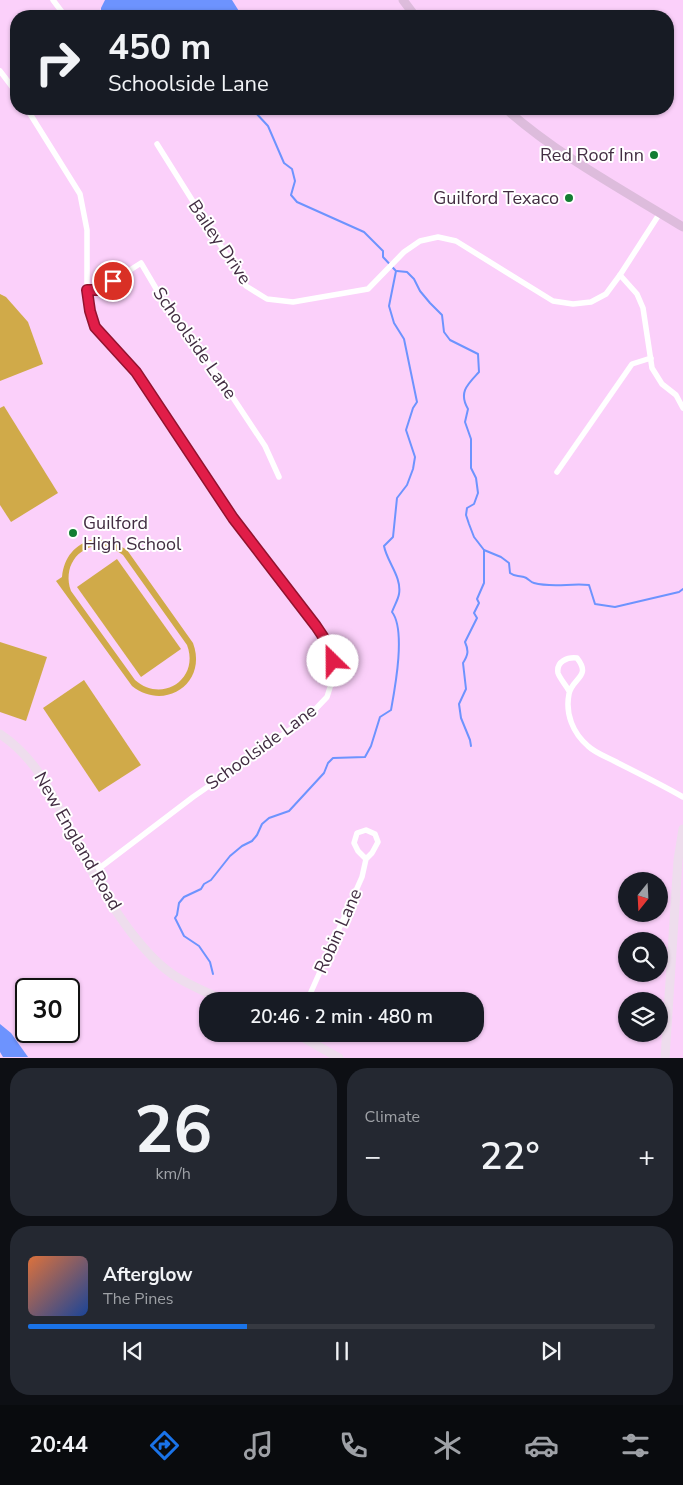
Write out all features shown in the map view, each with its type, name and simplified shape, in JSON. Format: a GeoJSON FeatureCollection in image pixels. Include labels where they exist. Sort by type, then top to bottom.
{"type":"FeatureCollection","features":[{"type":"Feature","properties":{"kind":"main road"},"geometry":{"type":"LineString","coordinates":[[402,0],[410,10]]}},
{"type":"Feature","properties":{"kind":"main road"},"geometry":{"type":"LineString","coordinates":[[513,115],[555,148],[683,227]]}},
{"type":"Feature","properties":{"kind":"street"},"geometry":{"type":"LineString","coordinates":[[0,71],[10,84]]}},
{"type":"Feature","properties":{"kind":"street","name":"Schoolside Lane"},"geometry":{"type":"LineString","coordinates":[[31,115],[80,194],[87,230],[87,290],[90,311],[95,327],[136,372],[233,518],[316,626],[330,647],[333,661],[332,680],[327,697],[308,718],[192,796],[93,873]]}},
{"type":"Feature","properties":{"kind":"street","name":"Bailey Drive"},"geometry":{"type":"LineString","coordinates":[[156,144],[246,286],[268,300],[293,302],[368,289],[404,252],[420,241],[438,237],[456,241],[553,301],[573,304],[591,302],[606,294],[620,275]]}},
{"type":"Feature","properties":{"kind":"street"},"geometry":{"type":"LineString","coordinates":[[660,213],[620,275],[637,294],[642,308],[652,368],[662,384],[676,395],[683,408]]}},
{"type":"Feature","properties":{"kind":"street","name":"Schoolside Lane"},"geometry":{"type":"LineString","coordinates":[[87,290],[99,290],[141,263],[174,319],[216,372],[265,446],[279,477]]}},
{"type":"Feature","properties":{"kind":"street"},"geometry":{"type":"LineString","coordinates":[[557,472],[632,364],[651,358]]}},
{"type":"Feature","properties":{"kind":"street"},"geometry":{"type":"LineString","coordinates":[[569,691],[558,672],[559,665],[569,657],[577,658],[584,670],[581,677],[569,691],[570,718],[575,730],[589,747],[683,797]]}},
{"type":"Feature","properties":{"kind":"street","name":"New England Road"},"geometry":{"type":"LineString","coordinates":[[0,734],[17,746],[37,769],[60,807],[93,873],[131,931],[162,966],[181,980],[207,992]]}},
{"type":"Feature","properties":{"kind":"street"},"geometry":{"type":"LineString","coordinates":[[666,1058],[678,860],[683,829]]}},
{"type":"Feature","properties":{"kind":"street","name":"Robin Lane"},"geometry":{"type":"LineString","coordinates":[[311,992],[362,877],[366,859],[378,842],[375,834],[361,830],[357,833],[354,843],[358,851],[366,859]]}},
{"type":"Feature","properties":{"kind":"street"},"geometry":{"type":"LineString","coordinates":[[311,1042],[340,1058]]}},
{"type":"Feature","properties":{"kind":"shaded area"},"geometry":{"type":"Polygon","coordinates":[[[0,294],[6,297],[28,322],[43,364],[0,381],[0,294]]]}},
{"type":"Feature","properties":{"kind":"shaded area"},"geometry":{"type":"Polygon","coordinates":[[[4,406],[58,493],[11,522],[0,505],[0,408],[4,406]]]}},
{"type":"Feature","properties":{"kind":"shaded area"},"geometry":{"type":"Polygon","coordinates":[[[94,539],[112,541],[127,550],[193,643],[196,657],[194,670],[189,681],[180,689],[170,694],[158,696],[145,693],[132,686],[56,581],[62,577],[65,563],[72,552],[87,541],[94,539]],[[101,545],[78,554],[70,567],[69,583],[71,591],[135,680],[146,687],[156,689],[167,688],[176,684],[188,668],[190,657],[187,645],[123,555],[111,547],[101,545]]]}},
{"type":"Feature","properties":{"kind":"shaded area"},"geometry":{"type":"Polygon","coordinates":[[[117,559],[181,649],[141,677],[77,587],[117,559]]]}},
{"type":"Feature","properties":{"kind":"shaded area"},"geometry":{"type":"Polygon","coordinates":[[[0,642],[47,657],[26,721],[0,712],[0,642]]]}},
{"type":"Feature","properties":{"kind":"shaded area"},"geometry":{"type":"Polygon","coordinates":[[[84,680],[141,765],[99,792],[43,708],[84,680]]]}},
{"type":"Feature","properties":{"kind":"water"},"geometry":{"type":"Polygon","coordinates":[[[105,0],[232,0],[238,10],[101,10],[105,0]]]}},
{"type":"Feature","properties":{"kind":"water"},"geometry":{"type":"Polygon","coordinates":[[[0,1024],[11,1033],[15,1039],[15,1043],[18,1043],[28,1057],[3,1057],[0,1052],[0,1024]]]}},
{"type":"Feature","properties":{"kind":"waterway"},"geometry":{"type":"LineString","coordinates":[[213,974],[210,962],[199,946],[184,936],[175,918],[179,903],[184,897],[201,889],[204,884],[211,880],[230,856],[242,846],[252,841],[262,824],[269,818],[289,811],[324,773],[328,763],[333,758],[365,757],[371,746],[380,717],[391,710],[397,674],[399,645],[396,620],[392,612],[399,588],[384,546],[393,537],[397,498],[407,485],[415,457],[406,430],[413,408],[417,402],[404,339],[394,323],[389,306],[396,271],[383,257],[383,251],[364,232],[297,202],[291,195],[295,181],[292,169],[284,163],[268,126],[258,115]]}},
{"type":"Feature","properties":{"kind":"waterway"},"geometry":{"type":"LineString","coordinates":[[397,271],[407,272],[414,279],[420,291],[442,315],[444,332],[450,340],[478,354],[479,372],[471,380],[464,393],[468,409],[465,422],[471,439],[471,468],[476,478],[478,493],[474,504],[467,508],[466,515],[474,537],[484,550],[484,583],[477,599],[479,603],[474,613],[477,618],[465,642],[467,653],[463,663],[466,689],[459,704],[461,718],[471,746]]}},
{"type":"Feature","properties":{"kind":"waterway"},"geometry":{"type":"LineString","coordinates":[[484,550],[501,557],[509,563],[510,573],[522,576],[531,582],[548,585],[589,585],[595,604],[615,607],[679,592],[683,589]]}},
{"type":"Feature","properties":{"kind":"place","name":"Red Roof Inn"},"geometry":{"type":"Point","coordinates":[654,155]}},
{"type":"Feature","properties":{"kind":"place","name":"Guilford Texaco"},"geometry":{"type":"Point","coordinates":[569,198]}},
{"type":"Feature","properties":{"kind":"place","name":"Guilford High School"},"geometry":{"type":"Point","coordinates":[73,533]}},
{"type":"Feature","properties":{"kind":"route"},"geometry":{"type":"LineString","coordinates":[[113,281],[99,290],[87,290],[90,311],[95,327],[136,372],[193,461],[233,518],[316,626],[330,647],[333,661]]}}]}
